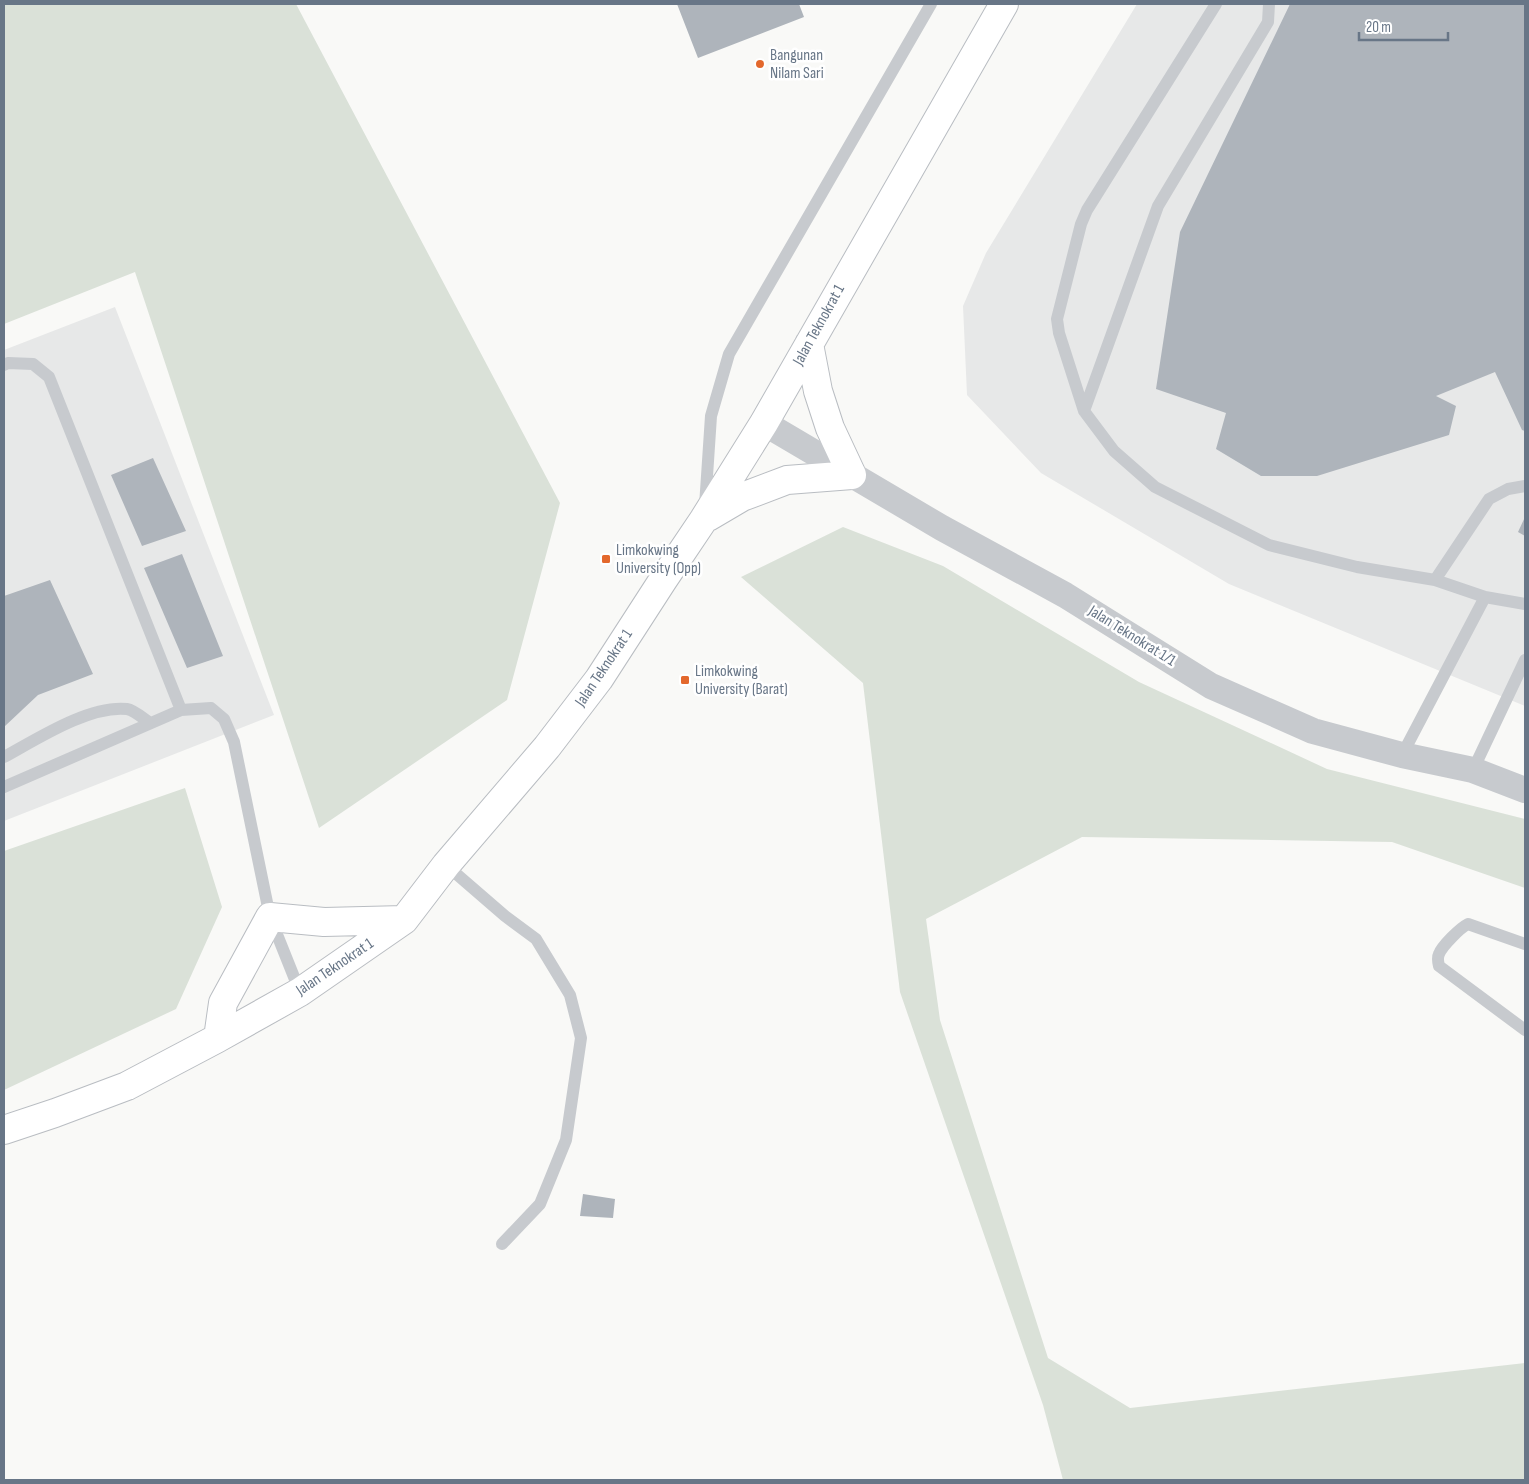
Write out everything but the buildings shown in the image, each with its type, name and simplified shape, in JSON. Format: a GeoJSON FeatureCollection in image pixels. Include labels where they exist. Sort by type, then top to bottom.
{"type":"FeatureCollection","features":[{"type":"Feature","properties":{"kind":"main road","name":"Jalan Teknokrat 1"},"geometry":{"type":"LineString","coordinates":[[4,1130],[128,1086],[300,992],[404,920],[446,865],[547,747],[599,679],[662,580],[704,519],[764,423],[1004,4]]}},
{"type":"Feature","properties":{"kind":"main road"},"geometry":{"type":"LineString","coordinates":[[704,519],[742,497],[787,480],[852,475],[830,428],[818,391],[809,344]]}},
{"type":"Feature","properties":{"kind":"main road"},"geometry":{"type":"LineString","coordinates":[[218,1038],[223,1002],[270,917],[324,922],[404,920]]}},
{"type":"Feature","properties":{"kind":"street","name":"Jalan Teknokrat 1/1"},"geometry":{"type":"LineString","coordinates":[[764,423],[942,528],[1065,595],[1212,686],[1313,730],[1402,755],[1473,770],[1525,790]]}},
{"type":"Feature","properties":{"kind":"lane"},"geometry":{"type":"LineString","coordinates":[[704,519],[711,416],[729,354],[931,4]]}},
{"type":"Feature","properties":{"kind":"lane"},"geometry":{"type":"LineString","coordinates":[[1216,4],[1081,224],[1057,319],[1059,333],[1084,411],[1114,451],[1155,487],[1269,545],[1357,567],[1435,580],[1485,597],[1525,604]]}},
{"type":"Feature","properties":{"kind":"lane"},"geometry":{"type":"LineString","coordinates":[[1084,411],[1158,206],[1268,22],[1269,4]]}},
{"type":"Feature","properties":{"kind":"lane"},"geometry":{"type":"LineString","coordinates":[[4,365],[8,363],[33,364],[48,377],[181,710]]}},
{"type":"Feature","properties":{"kind":"lane"},"geometry":{"type":"LineString","coordinates":[[1435,580],[1489,499],[1508,489],[1525,486]]}},
{"type":"Feature","properties":{"kind":"lane"},"geometry":{"type":"LineString","coordinates":[[1402,755],[1485,597]]}},
{"type":"Feature","properties":{"kind":"lane"},"geometry":{"type":"LineString","coordinates":[[1473,770],[1525,660]]}},
{"type":"Feature","properties":{"kind":"lane"},"geometry":{"type":"LineString","coordinates":[[4,787],[181,710],[210,708],[224,719],[234,742],[270,917],[300,992]]}},
{"type":"Feature","properties":{"kind":"lane"},"geometry":{"type":"LineString","coordinates":[[4,756],[75,719],[112,710],[129,709],[150,723]]}},
{"type":"Feature","properties":{"kind":"lane"},"geometry":{"type":"LineString","coordinates":[[446,865],[505,916],[536,939],[570,995],[581,1038],[566,1140],[540,1204],[502,1244]]}},
{"type":"Feature","properties":{"kind":"lane"},"geometry":{"type":"LineString","coordinates":[[1525,944],[1468,924],[1463,927],[1439,954],[1438,960],[1439,966],[1525,1030]]}},
{"type":"Feature","properties":{"kind":"shaded area"},"geometry":{"type":"Polygon","coordinates":[[[4,4],[296,4],[560,503],[507,700],[319,828],[135,272],[4,324],[4,4]]]}},
{"type":"Feature","properties":{"kind":"shaded area"},"geometry":{"type":"Polygon","coordinates":[[[1137,4],[1525,4],[1525,706],[1229,584],[1041,473],[967,395],[963,306],[986,253],[1137,4]]]}},
{"type":"Feature","properties":{"kind":"shaded area"},"geometry":{"type":"Polygon","coordinates":[[[115,307],[274,715],[4,821],[4,350],[115,307]]]}},
{"type":"Feature","properties":{"kind":"shaded area"},"geometry":{"type":"Polygon","coordinates":[[[843,527],[943,566],[1139,682],[1327,769],[1525,819],[1525,888],[1392,842],[1082,837],[926,919],[940,1020],[1048,1358],[1130,1408],[1525,1363],[1525,1480],[1063,1480],[1043,1405],[900,992],[863,683],[741,577],[843,527]]]}},
{"type":"Feature","properties":{"kind":"shaded area"},"geometry":{"type":"Polygon","coordinates":[[[185,788],[222,907],[176,1009],[4,1090],[4,851],[185,788]]]}},
{"type":"Feature","properties":{"kind":"place","name":"Bangunan Nilam Sari"},"geometry":{"type":"Point","coordinates":[760,64]}},
{"type":"Feature","properties":{"kind":"place","name":"Limkokwing University (Opp)"},"geometry":{"type":"Point","coordinates":[606,559]}},
{"type":"Feature","properties":{"kind":"place","name":"Limkokwing University (Barat)"},"geometry":{"type":"Point","coordinates":[685,680]}}]}
